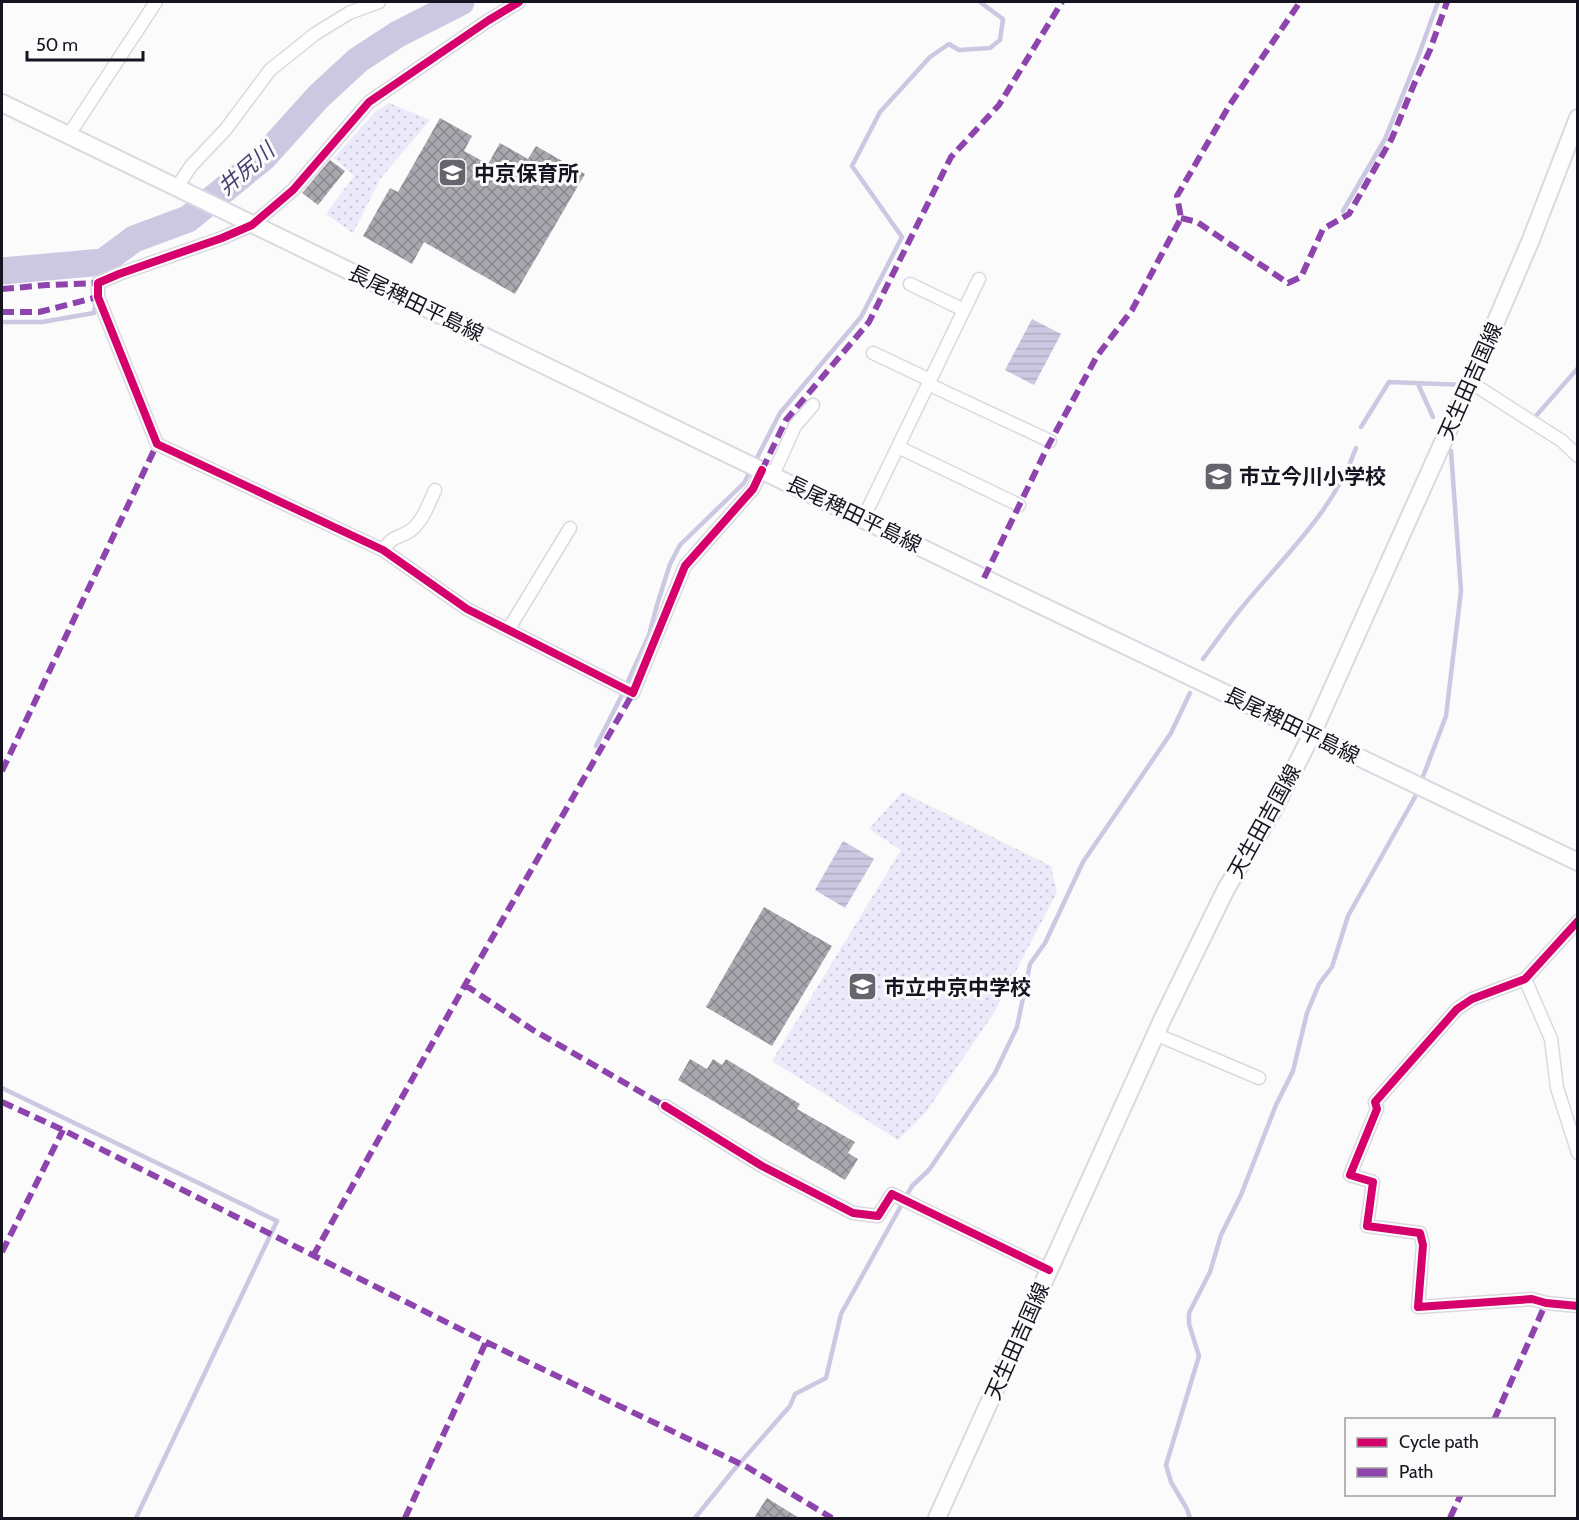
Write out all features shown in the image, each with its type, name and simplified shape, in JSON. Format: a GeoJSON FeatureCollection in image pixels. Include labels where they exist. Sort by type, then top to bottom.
{"type":"FeatureCollection","features":[{"type":"Feature","properties":{"kind":"main road","name":"長尾稗田平島線"},"geometry":{"type":"LineString","coordinates":[[2,103],[1578,862]]}},
{"type":"Feature","properties":{"kind":"main road","name":"天生田吉国線"},"geometry":{"type":"LineString","coordinates":[[937,1518],[1155,1034],[1226,889],[1275,807],[1312,734],[1470,382],[1530,242],[1578,118]]}},
{"type":"Feature","properties":{"kind":"street"},"geometry":{"type":"LineString","coordinates":[[68,136],[156,2]]}},
{"type":"Feature","properties":{"kind":"street"},"geometry":{"type":"LineString","coordinates":[[181,189],[191,166],[226,129],[270,70],[315,34],[349,13],[379,2]]}},
{"type":"Feature","properties":{"kind":"street"},"geometry":{"type":"LineString","coordinates":[[519,2],[369,102],[293,190],[247,222],[222,238],[98,283],[98,297],[157,444],[383,550],[466,609],[633,693],[685,566],[768,472],[795,426],[813,405]]}},
{"type":"Feature","properties":{"kind":"street"},"geometry":{"type":"LineString","coordinates":[[863,519],[979,279]]}},
{"type":"Feature","properties":{"kind":"street"},"geometry":{"type":"LineString","coordinates":[[910,284],[964,310]]}},
{"type":"Feature","properties":{"kind":"street"},"geometry":{"type":"LineString","coordinates":[[873,353],[1050,441]]}},
{"type":"Feature","properties":{"kind":"street"},"geometry":{"type":"LineString","coordinates":[[1470,382],[1562,441],[1578,456]]}},
{"type":"Feature","properties":{"kind":"street"},"geometry":{"type":"LineString","coordinates":[[898,447],[1019,506]]}},
{"type":"Feature","properties":{"kind":"street"},"geometry":{"type":"LineString","coordinates":[[383,550],[390,539],[411,530],[422,517],[435,490]]}},
{"type":"Feature","properties":{"kind":"street"},"geometry":{"type":"LineString","coordinates":[[508,630],[570,528]]}},
{"type":"Feature","properties":{"kind":"street"},"geometry":{"type":"LineString","coordinates":[[1578,921],[1525,979],[1472,999],[1457,1009],[1376,1102],[1377,1109],[1350,1175],[1373,1182],[1367,1226],[1420,1233],[1423,1245],[1418,1307],[1532,1299],[1546,1304],[1578,1306]]}},
{"type":"Feature","properties":{"kind":"street"},"geometry":{"type":"LineString","coordinates":[[1525,979],[1551,1039],[1557,1088],[1578,1153]]}},
{"type":"Feature","properties":{"kind":"street"},"geometry":{"type":"LineString","coordinates":[[1155,1034],[1259,1078]]}},
{"type":"Feature","properties":{"kind":"street"},"geometry":{"type":"LineString","coordinates":[[665,1106],[762,1167],[853,1213],[878,1215],[892,1194],[1049,1270]]}},
{"type":"Feature","properties":{"kind":"shaded area"},"geometry":{"type":"Polygon","coordinates":[[[389,103],[430,120],[380,179],[353,233],[326,214],[354,176],[334,158],[374,113],[389,103]]]}},
{"type":"Feature","properties":{"kind":"shaded area"},"geometry":{"type":"Polygon","coordinates":[[[1032,319],[1061,334],[1034,385],[1005,370],[1032,319]]]}},
{"type":"Feature","properties":{"kind":"shaded area"},"geometry":{"type":"Polygon","coordinates":[[[902,792],[1051,866],[1057,892],[994,1013],[926,1112],[898,1140],[772,1061],[901,850],[869,829],[902,792]]]}},
{"type":"Feature","properties":{"kind":"shaded area"},"geometry":{"type":"Polygon","coordinates":[[[843,841],[874,859],[845,908],[815,890],[843,841]]]}},
{"type":"Feature","properties":{"kind":"building"},"geometry":{"type":"Polygon","coordinates":[[[440,118],[472,136],[464,151],[488,164],[500,143],[528,159],[536,146],[585,174],[515,294],[424,242],[412,264],[363,236],[390,188],[398,192],[440,118]]]}},
{"type":"Feature","properties":{"kind":"building"},"geometry":{"type":"Polygon","coordinates":[[[330,160],[345,171],[318,205],[302,193],[330,160]]]}},
{"type":"Feature","properties":{"kind":"building"},"geometry":{"type":"Polygon","coordinates":[[[764,907],[832,946],[772,1046],[706,1007],[764,907]]]}},
{"type":"Feature","properties":{"kind":"building"},"geometry":{"type":"Polygon","coordinates":[[[690,1059],[707,1069],[713,1059],[722,1065],[726,1059],[800,1104],[797,1109],[855,1142],[848,1153],[858,1159],[845,1180],[678,1080],[690,1059]]]}},
{"type":"Feature","properties":{"kind":"building"},"geometry":{"type":"Polygon","coordinates":[[[767,1498],[799,1518],[754,1518],[767,1498]]]}},
{"type":"Feature","properties":{"kind":"waterway","name":"井尻川"},"geometry":{"type":"LineString","coordinates":[[2,271],[103,262],[134,239],[188,219],[264,157],[318,97],[358,60],[398,34],[461,2]]}},
{"type":"Feature","properties":{"kind":"waterway"},"geometry":{"type":"LineString","coordinates":[[596,746],[649,635],[670,564],[680,545],[744,483],[780,413],[861,317],[902,237],[852,166],[880,112],[930,57],[949,44],[959,50],[990,48],[1000,40],[1003,19],[980,2]]}},
{"type":"Feature","properties":{"kind":"waterway"},"geometry":{"type":"LineString","coordinates":[[1343,211],[1385,139],[1438,2]]}},
{"type":"Feature","properties":{"kind":"waterway"},"geometry":{"type":"LineString","coordinates":[[99,281],[103,262]]}},
{"type":"Feature","properties":{"kind":"waterway"},"geometry":{"type":"LineString","coordinates":[[2,322],[42,322],[94,313],[96,301]]}},
{"type":"Feature","properties":{"kind":"waterway"},"geometry":{"type":"LineString","coordinates":[[1535,417],[1578,368]]}},
{"type":"Feature","properties":{"kind":"waterway"},"geometry":{"type":"LineString","coordinates":[[1361,427],[1389,382],[1466,385]]}},
{"type":"Feature","properties":{"kind":"waterway"},"geometry":{"type":"LineString","coordinates":[[1418,384],[1433,417]]}},
{"type":"Feature","properties":{"kind":"waterway"},"geometry":{"type":"LineString","coordinates":[[1203,659],[1239,611],[1320,514],[1334,494],[1356,448]]}},
{"type":"Feature","properties":{"kind":"waterway"},"geometry":{"type":"LineString","coordinates":[[1421,782],[1446,716],[1461,591],[1451,451]]}},
{"type":"Feature","properties":{"kind":"waterway"},"geometry":{"type":"LineString","coordinates":[[695,1518],[790,1406],[795,1394],[826,1378],[841,1314],[912,1186],[929,1170],[995,1073],[1017,1027],[1030,964],[1045,943],[1083,862],[1171,733],[1190,693]]}},
{"type":"Feature","properties":{"kind":"waterway"},"geometry":{"type":"LineString","coordinates":[[1190,1518],[1171,1482],[1166,1465],[1199,1356],[1189,1324],[1189,1313],[1210,1272],[1221,1235],[1241,1195],[1276,1105],[1293,1071],[1307,1013],[1319,984],[1332,967],[1348,916],[1418,790]]}},
{"type":"Feature","properties":{"kind":"waterway"},"geometry":{"type":"LineString","coordinates":[[2,1088],[277,1221],[136,1518]]}},
{"type":"Feature","properties":{"kind":"marked path"},"geometry":{"type":"LineString","coordinates":[[762,470],[786,420],[869,322],[951,157],[999,105],[1062,2]]}},
{"type":"Feature","properties":{"kind":"marked path"},"geometry":{"type":"LineString","coordinates":[[984,578],[1048,446],[1097,356],[1132,310],[1181,218],[1177,196],[1229,106],[1300,2]]}},
{"type":"Feature","properties":{"kind":"marked path"},"geometry":{"type":"LineString","coordinates":[[1181,218],[1197,222],[1288,283],[1301,277],[1323,229],[1349,214],[1392,138],[1430,50],[1447,2]]}},
{"type":"Feature","properties":{"kind":"marked path"},"geometry":{"type":"LineString","coordinates":[[2,289],[98,283]]}},
{"type":"Feature","properties":{"kind":"marked path"},"geometry":{"type":"LineString","coordinates":[[2,312],[39,312],[98,297]]}},
{"type":"Feature","properties":{"kind":"marked path"},"geometry":{"type":"LineString","coordinates":[[2,771],[157,444]]}},
{"type":"Feature","properties":{"kind":"marked path"},"geometry":{"type":"LineString","coordinates":[[313,1256],[633,693]]}},
{"type":"Feature","properties":{"kind":"marked path"},"geometry":{"type":"LineString","coordinates":[[465,985],[533,1030],[665,1106]]}},
{"type":"Feature","properties":{"kind":"marked path"},"geometry":{"type":"LineString","coordinates":[[2,1102],[63,1130],[486,1342],[747,1467],[832,1518]]}},
{"type":"Feature","properties":{"kind":"marked path"},"geometry":{"type":"LineString","coordinates":[[2,1252],[63,1130]]}},
{"type":"Feature","properties":{"kind":"marked path"},"geometry":{"type":"LineString","coordinates":[[1495,1418],[1546,1303]]}},
{"type":"Feature","properties":{"kind":"marked path"},"geometry":{"type":"LineString","coordinates":[[405,1518],[486,1342]]}},
{"type":"Feature","properties":{"kind":"marked path"},"geometry":{"type":"LineString","coordinates":[[1450,1518],[1460,1496]]}},
{"type":"Feature","properties":{"kind":"cycle path"},"geometry":{"type":"LineString","coordinates":[[519,2],[369,102],[293,190],[252,225],[98,283],[98,297],[157,444],[383,550],[467,609],[633,693],[685,566],[753,489],[762,470]]}},
{"type":"Feature","properties":{"kind":"cycle path"},"geometry":{"type":"LineString","coordinates":[[1578,921],[1525,979],[1472,999],[1457,1009],[1375,1102],[1377,1109],[1350,1175],[1373,1182],[1367,1226],[1420,1233],[1423,1245],[1418,1307],[1532,1299],[1546,1303],[1578,1306]]}},
{"type":"Feature","properties":{"kind":"cycle path"},"geometry":{"type":"LineString","coordinates":[[665,1106],[762,1166],[853,1213],[878,1216],[892,1194],[1049,1270]]}},
{"type":"Feature","properties":{"kind":"place","name":"中京保育所"},"geometry":{"type":"Point","coordinates":[453,173]}},
{"type":"Feature","properties":{"kind":"place","name":"市立今川小学校"},"geometry":{"type":"Point","coordinates":[1218,476]}},
{"type":"Feature","properties":{"kind":"place","name":"市立中京中学校"},"geometry":{"type":"Point","coordinates":[863,987]}}]}
